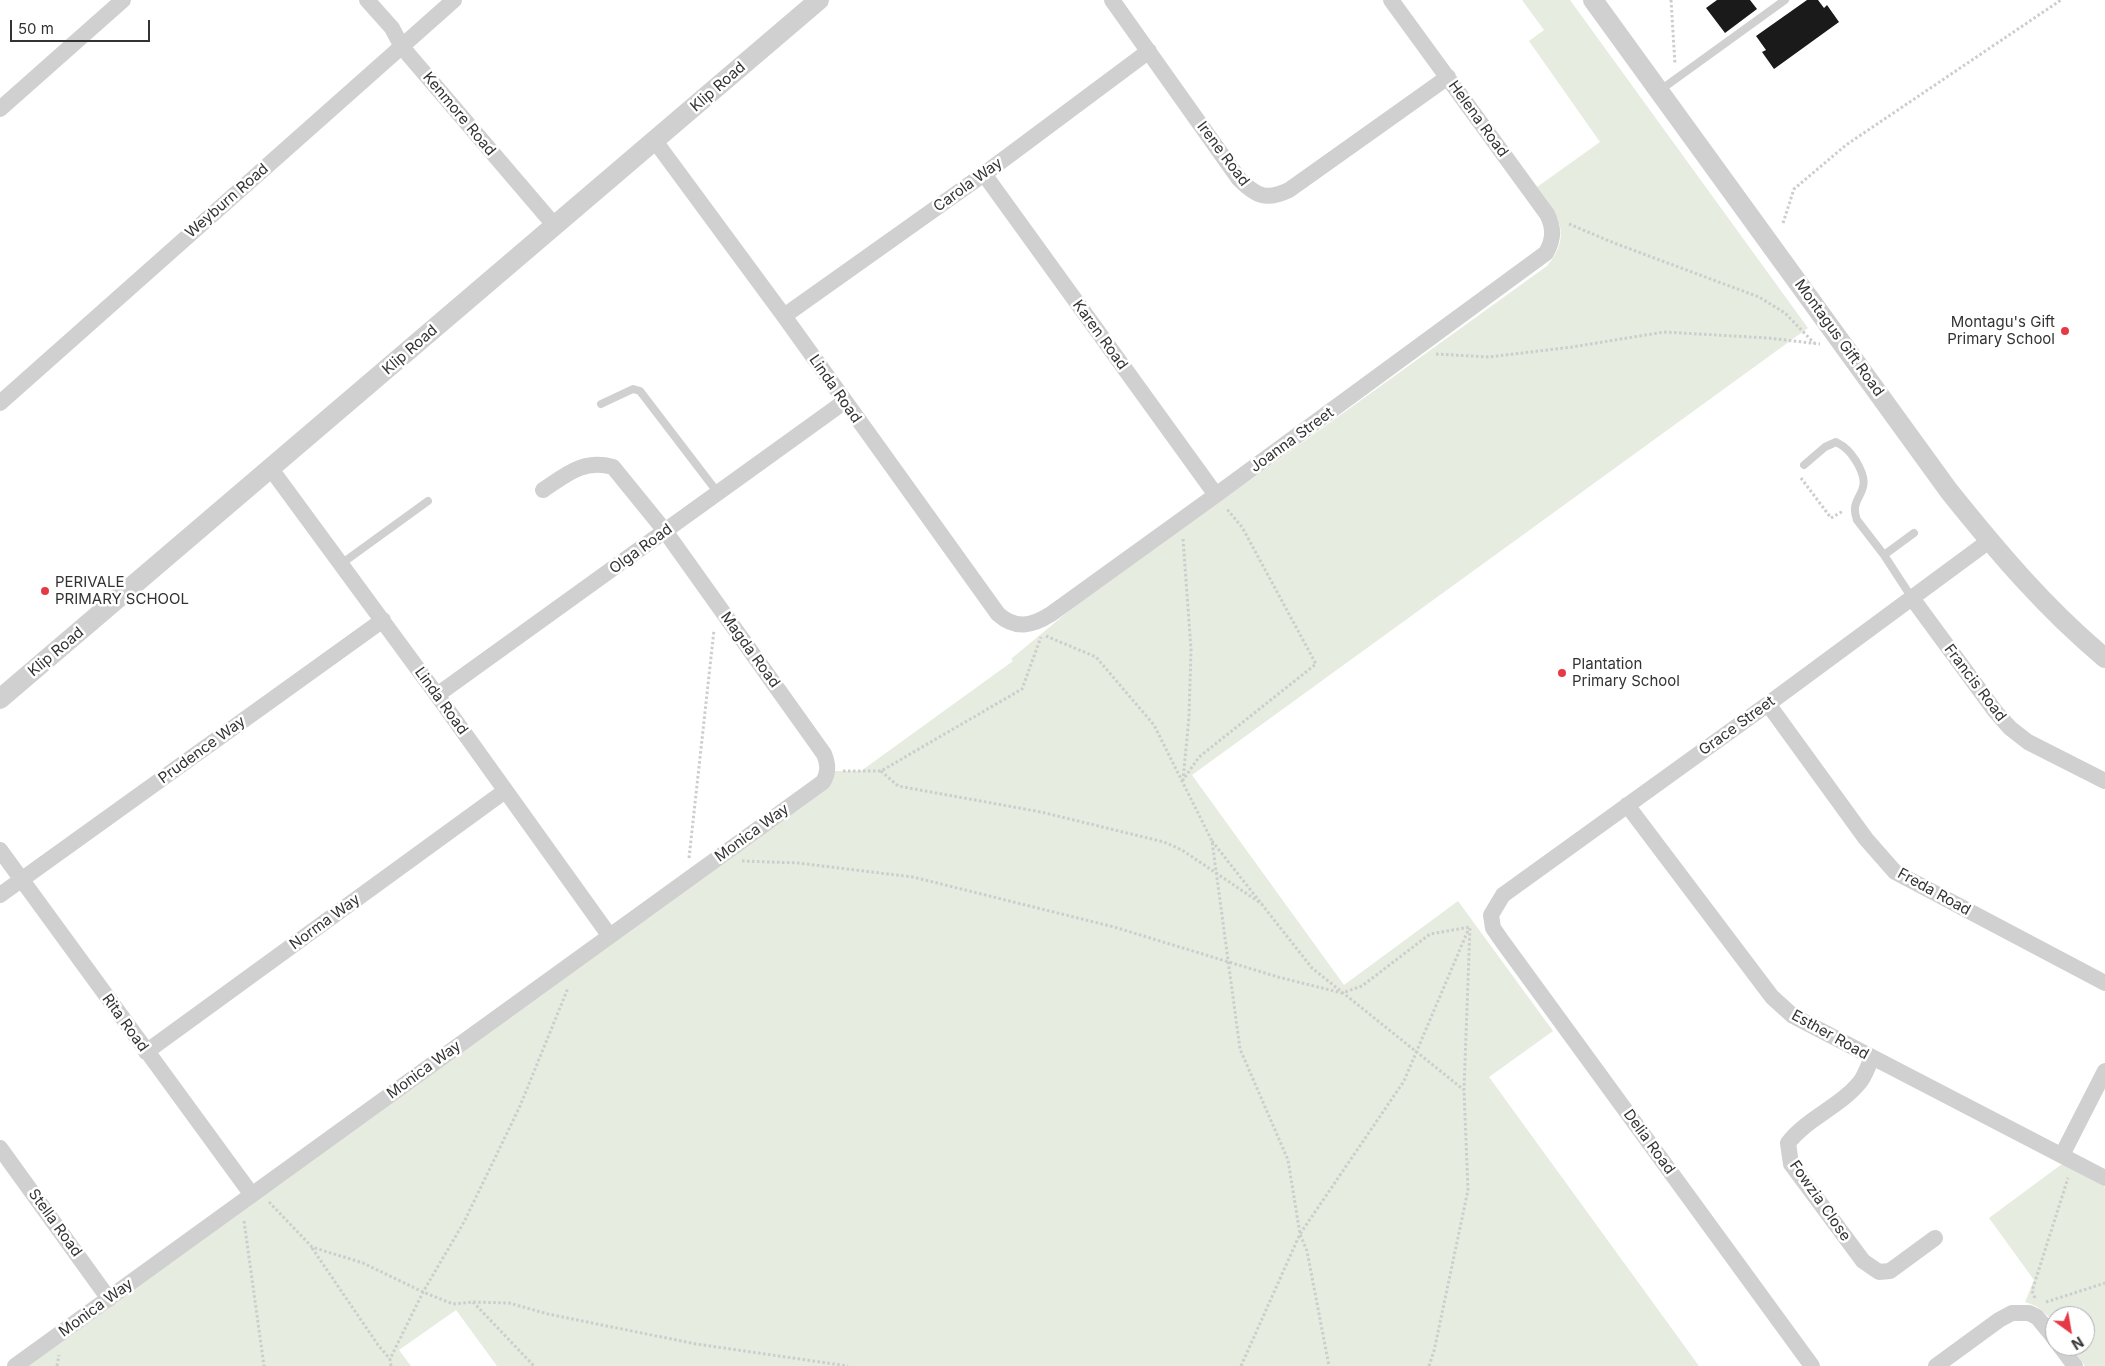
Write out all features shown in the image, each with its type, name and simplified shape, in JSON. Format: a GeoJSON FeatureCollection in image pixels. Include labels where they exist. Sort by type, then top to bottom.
{"type":"FeatureCollection","features":[{"type":"Feature","properties":{"kind":"street"},"geometry":{"type":"LineString","coordinates":[[0,109],[123,0]]}},
{"type":"Feature","properties":{"kind":"street","name":"Kenmore Road"},"geometry":{"type":"LineString","coordinates":[[367,0],[392,28],[402,46],[555,226]]}},
{"type":"Feature","properties":{"kind":"street","name":"Weyburn Road"},"geometry":{"type":"LineString","coordinates":[[0,403],[454,0]]}},
{"type":"Feature","properties":{"kind":"street","name":"Klip Road"},"geometry":{"type":"LineString","coordinates":[[0,699],[819,0]]}},
{"type":"Feature","properties":{"kind":"street","name":"Irene Road"},"geometry":{"type":"LineString","coordinates":[[1112,0],[1238,179],[1250,190],[1264,196],[1277,196],[1289,190],[1448,77]]}},
{"type":"Feature","properties":{"kind":"street","name":"Helena Road"},"geometry":{"type":"LineString","coordinates":[[1391,0],[1547,214],[1552,224],[1552,242]]}},
{"type":"Feature","properties":{"kind":"street","name":"Montagus Gift Road"},"geometry":{"type":"LineString","coordinates":[[1593,0],[1949,491],[1989,541],[2047,606],[2105,658]]}},
{"type":"Feature","properties":{"kind":"street","name":"Carola Way"},"geometry":{"type":"LineString","coordinates":[[784,316],[984,174],[1149,52]]}},
{"type":"Feature","properties":{"kind":"street","name":"Linda Road"},"geometry":{"type":"LineString","coordinates":[[655,141],[784,316],[998,614],[1014,624],[1023,626]]}},
{"type":"Feature","properties":{"kind":"street","name":"Karen Road"},"geometry":{"type":"LineString","coordinates":[[984,174],[1216,496]]}},
{"type":"Feature","properties":{"kind":"street","name":"Joanna Street"},"geometry":{"type":"LineString","coordinates":[[1023,626],[1032,624],[1051,614],[1216,496],[1542,257],[1552,242]]}},
{"type":"Feature","properties":{"kind":"street","name":"Olga Road"},"geometry":{"type":"LineString","coordinates":[[437,695],[844,402]]}},
{"type":"Feature","properties":{"kind":"street","name":"Magda Road"},"geometry":{"type":"LineString","coordinates":[[543,490],[570,471],[586,465],[600,464],[613,467],[665,531],[824,754],[828,764],[827,772]]}},
{"type":"Feature","properties":{"kind":"street","name":"Linda Road"},"geometry":{"type":"LineString","coordinates":[[270,469],[437,695],[609,935]]}},
{"type":"Feature","properties":{"kind":"street","name":"Grace Street"},"geometry":{"type":"LineString","coordinates":[[1491,915],[1502,895],[1768,704],[1989,541]]}},
{"type":"Feature","properties":{"kind":"street","name":"Francis Road"},"geometry":{"type":"LineString","coordinates":[[1912,598],[1995,712],[2010,728],[2028,742],[2105,781]]}},
{"type":"Feature","properties":{"kind":"street","name":"Prudence Way"},"geometry":{"type":"LineString","coordinates":[[21,880],[382,620]]}},
{"type":"Feature","properties":{"kind":"street","name":"Freda Road"},"geometry":{"type":"LineString","coordinates":[[1768,704],[1866,839],[1896,872],[2105,983]]}},
{"type":"Feature","properties":{"kind":"street","name":"Monica Way"},"geometry":{"type":"LineString","coordinates":[[15,1366],[823,782],[827,772]]}},
{"type":"Feature","properties":{"kind":"street","name":"Norma Way"},"geometry":{"type":"LineString","coordinates":[[146,1052],[505,792]]}},
{"type":"Feature","properties":{"kind":"street","name":"Esther Road"},"geometry":{"type":"LineString","coordinates":[[1627,805],[1772,997],[1793,1016],[2105,1178]]}},
{"type":"Feature","properties":{"kind":"street","name":"Rita Road"},"geometry":{"type":"LineString","coordinates":[[0,850],[252,1195]]}},
{"type":"Feature","properties":{"kind":"street"},"geometry":{"type":"LineString","coordinates":[[0,895],[21,880]]}},
{"type":"Feature","properties":{"kind":"street","name":"Delia Road"},"geometry":{"type":"LineString","coordinates":[[1491,915],[1494,928],[1502,941],[1812,1366]]}},
{"type":"Feature","properties":{"kind":"street","name":"Fowzia Close"},"geometry":{"type":"LineString","coordinates":[[1872,1058],[1861,1081],[1851,1091],[1798,1129],[1788,1143],[1791,1164],[1863,1261],[1879,1272],[1890,1271],[1935,1238]]}},
{"type":"Feature","properties":{"kind":"street"},"geometry":{"type":"LineString","coordinates":[[2068,1158],[2105,1070]]}},
{"type":"Feature","properties":{"kind":"street","name":"Stella Road"},"geometry":{"type":"LineString","coordinates":[[0,1148],[109,1299]]}},
{"type":"Feature","properties":{"kind":"street"},"geometry":{"type":"LineString","coordinates":[[1936,1366],[1999,1320],[2012,1313],[2029,1313],[2037,1317],[2045,1327]]}},
{"type":"Feature","properties":{"kind":"lane"},"geometry":{"type":"LineString","coordinates":[[1659,91],[1785,0]]}},
{"type":"Feature","properties":{"kind":"lane"},"geometry":{"type":"LineString","coordinates":[[601,404],[633,389],[640,391],[718,493]]}},
{"type":"Feature","properties":{"kind":"lane"},"geometry":{"type":"LineString","coordinates":[[1804,465],[1825,447],[1836,442],[1848,449],[1862,471],[1865,481],[1864,489],[1855,505],[1857,520],[1884,555],[1912,598]]}},
{"type":"Feature","properties":{"kind":"lane"},"geometry":{"type":"LineString","coordinates":[[341,564],[428,501]]}},
{"type":"Feature","properties":{"kind":"lane"},"geometry":{"type":"LineString","coordinates":[[1884,555],[1914,533]]}},
{"type":"Feature","properties":{"kind":"path"},"geometry":{"type":"LineString","coordinates":[[1671,0],[1676,78]]}},
{"type":"Feature","properties":{"kind":"path"},"geometry":{"type":"LineString","coordinates":[[1783,223],[1794,189],[1846,145],[2061,0]]}},
{"type":"Feature","properties":{"kind":"path"},"geometry":{"type":"LineString","coordinates":[[1547,214],[1614,244],[1759,297],[1785,313],[1815,344]]}},
{"type":"Feature","properties":{"kind":"path"},"geometry":{"type":"LineString","coordinates":[[1411,352],[1489,358],[1572,348],[1664,332],[1768,338],[1823,344]]}},
{"type":"Feature","properties":{"kind":"path"},"geometry":{"type":"LineString","coordinates":[[1804,465],[1798,474],[1831,518],[1855,505]]}},
{"type":"Feature","properties":{"kind":"path"},"geometry":{"type":"LineString","coordinates":[[1183,780],[1199,757],[1316,664],[1242,528],[1216,496]]}},
{"type":"Feature","properties":{"kind":"path"},"geometry":{"type":"LineString","coordinates":[[1182,520],[1191,649],[1189,717],[1183,780]]}},
{"type":"Feature","properties":{"kind":"path"},"geometry":{"type":"LineString","coordinates":[[697,872],[689,861],[715,615],[721,609]]}},
{"type":"Feature","properties":{"kind":"path"},"geometry":{"type":"LineString","coordinates":[[827,772],[881,771],[1022,690],[1042,634],[1096,657],[1154,725],[1212,841],[1312,968],[1464,1090]]}},
{"type":"Feature","properties":{"kind":"path"},"geometry":{"type":"LineString","coordinates":[[881,771],[898,786],[1041,812],[1164,842],[1182,850],[1262,904]]}},
{"type":"Feature","properties":{"kind":"path"},"geometry":{"type":"LineString","coordinates":[[1212,841],[1240,1049],[1288,1160],[1300,1234],[1306,1251],[1329,1366]]}},
{"type":"Feature","properties":{"kind":"path"},"geometry":{"type":"LineString","coordinates":[[714,860],[798,863],[913,877],[1114,927],[1342,993],[1362,986],[1430,934],[1470,927],[1491,915]]}},
{"type":"Feature","properties":{"kind":"path"},"geometry":{"type":"LineString","coordinates":[[1241,1366],[1300,1234],[1404,1081],[1470,927]]}},
{"type":"Feature","properties":{"kind":"path"},"geometry":{"type":"LineString","coordinates":[[1429,1366],[1468,1190],[1464,1090],[1470,927]]}},
{"type":"Feature","properties":{"kind":"path"},"geometry":{"type":"LineString","coordinates":[[390,1359],[423,1292],[464,1222],[520,1106],[580,957]]}},
{"type":"Feature","properties":{"kind":"path"},"geometry":{"type":"LineString","coordinates":[[2068,1158],[2032,1291],[2038,1305],[2105,1283]]}},
{"type":"Feature","properties":{"kind":"path"},"geometry":{"type":"LineString","coordinates":[[264,1366],[243,1212],[252,1195],[265,1198],[312,1247],[378,1345],[390,1359],[392,1366]]}},
{"type":"Feature","properties":{"kind":"path"},"geometry":{"type":"LineString","coordinates":[[312,1247],[363,1263],[423,1292],[453,1304],[473,1302],[509,1303],[548,1314],[696,1344],[848,1366]]}},
{"type":"Feature","properties":{"kind":"path"},"geometry":{"type":"LineString","coordinates":[[473,1302],[534,1366]]}},
{"type":"Feature","properties":{"kind":"shaded area"},"geometry":{"type":"Polygon","coordinates":[[[1522,0],[1570,0],[1808,328],[1192,775],[1344,985],[1458,901],[1553,1031],[1489,1077],[1699,1366],[497,1366],[456,1310],[399,1350],[411,1366],[26,1366],[833,771],[861,771],[1013,661],[1011,659],[1070,610],[1547,266],[1555,255],[1559,244],[1560,225],[1551,206],[1537,187],[1600,142],[1529,41],[1544,30],[1522,0]]]}},
{"type":"Feature","properties":{"kind":"shaded area"},"geometry":{"type":"Polygon","coordinates":[[[2062,1164],[2105,1187],[2105,1366],[2085,1366],[2078,1356],[2095,1356],[2095,1306],[2045,1306],[2045,1313],[2025,1302],[2034,1280],[1989,1218],[2062,1164]]]}},
{"type":"Feature","properties":{"kind":"building"},"geometry":{"type":"Polygon","coordinates":[[[1717,0],[1750,0],[1757,9],[1725,33],[1706,8],[1717,0]]]}},
{"type":"Feature","properties":{"kind":"building"},"geometry":{"type":"Polygon","coordinates":[[[1807,0],[1818,0],[1824,8],[1827,5],[1839,22],[1774,69],[1762,52],[1766,50],[1756,36],[1807,0]]]}},
{"type":"Feature","properties":{"kind":"place","name":"Montagu's Gift Primary School"},"geometry":{"type":"Point","coordinates":[2065,331]}},
{"type":"Feature","properties":{"kind":"place","name":"PERIVALE PRIMARY SCHOOL"},"geometry":{"type":"Point","coordinates":[45,591]}},
{"type":"Feature","properties":{"kind":"place","name":"Plantation Primary School"},"geometry":{"type":"Point","coordinates":[1562,673]}}]}
